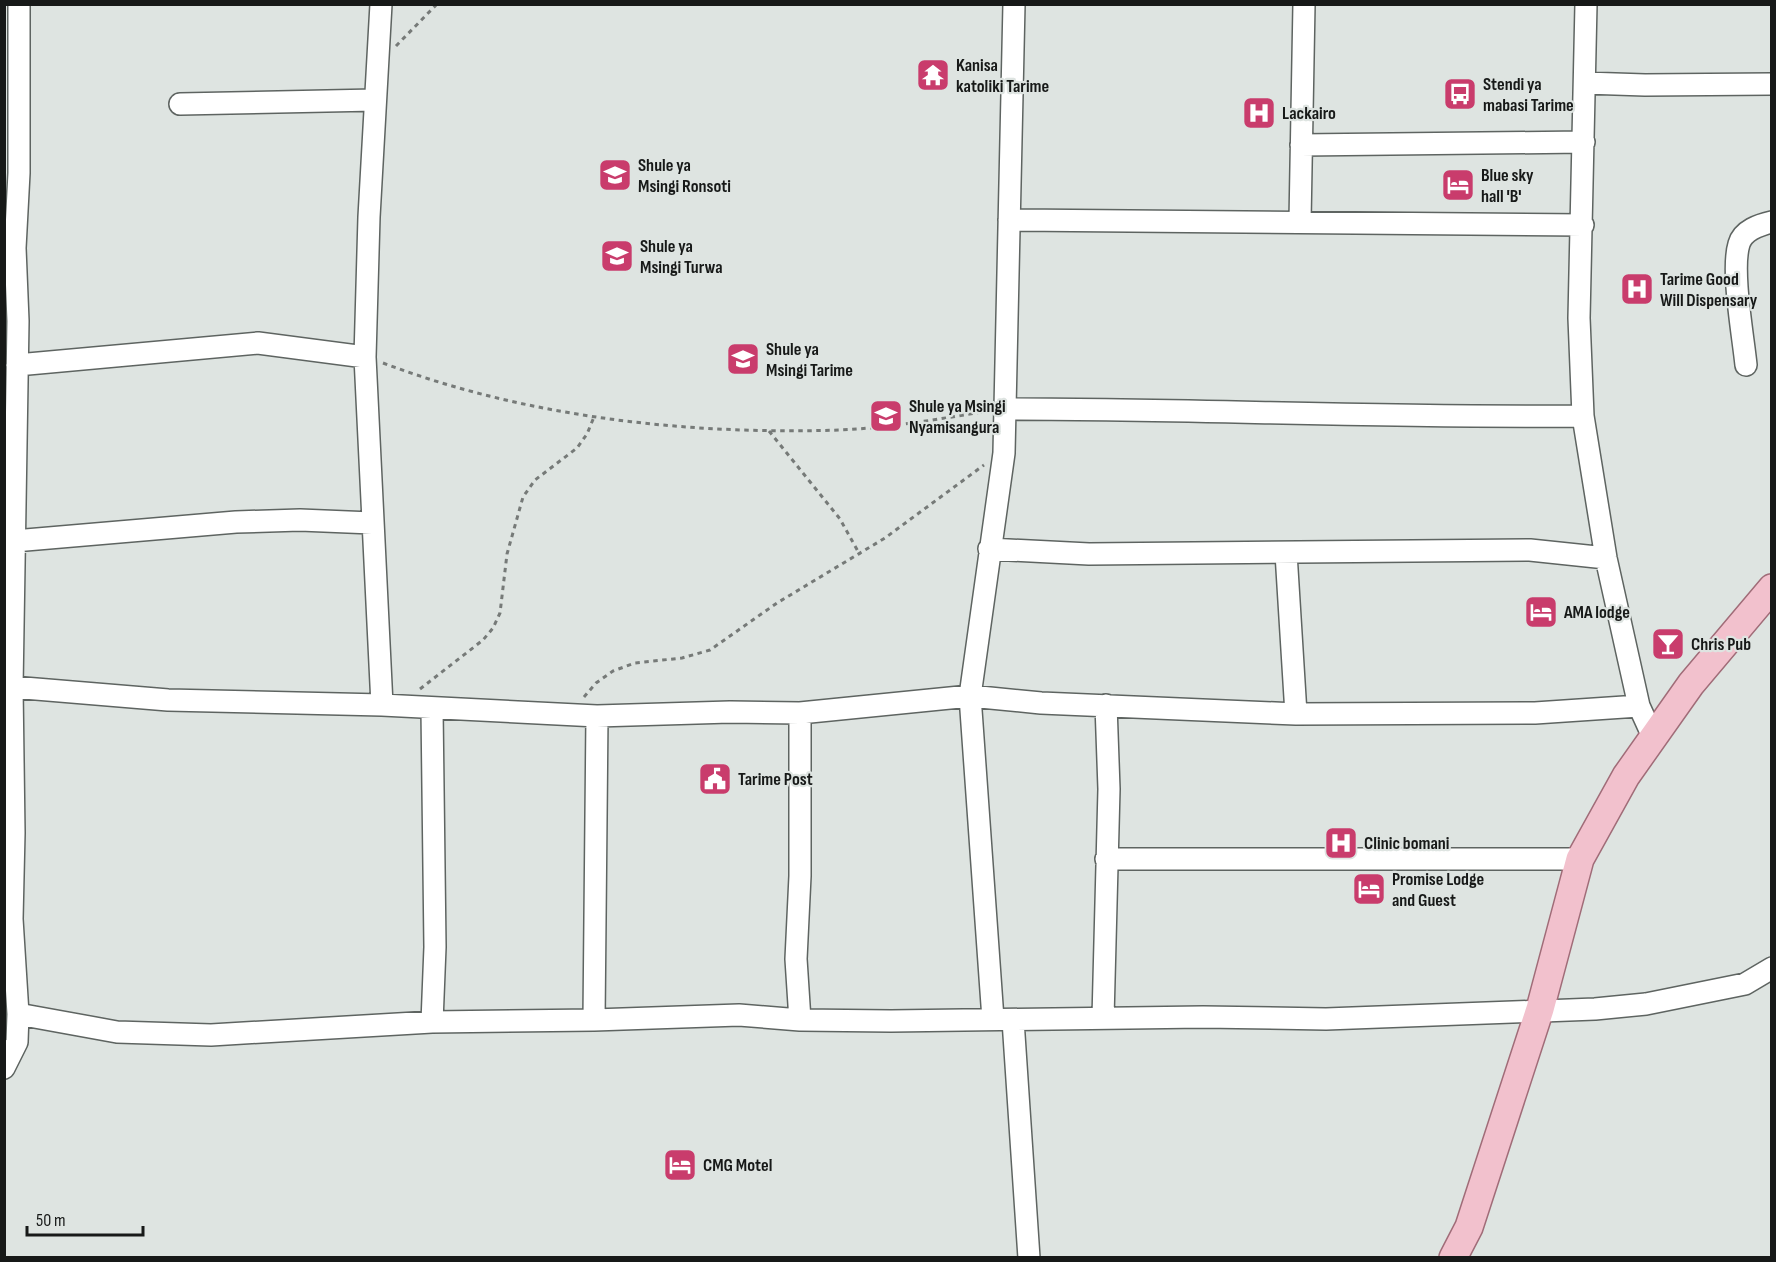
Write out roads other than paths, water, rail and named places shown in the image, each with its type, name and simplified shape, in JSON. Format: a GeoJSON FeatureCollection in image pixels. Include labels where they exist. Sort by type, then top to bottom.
{"type":"FeatureCollection","features":[{"type":"Feature","properties":{"kind":"main road"},"geometry":{"type":"LineString","coordinates":[[1453,1257],[1470,1227],[1540,1010],[1580,859],[1626,776],[1691,684],[1772,588]]}},
{"type":"Feature","properties":{"kind":"street"},"geometry":{"type":"LineString","coordinates":[[4,1068],[17,1042],[18,1014],[9,833],[12,687],[9,628],[14,541],[16,365],[10,256],[11,104],[19,4]]}},
{"type":"Feature","properties":{"kind":"street"},"geometry":{"type":"LineString","coordinates":[[381,4],[365,357],[372,523],[390,706]]}},
{"type":"Feature","properties":{"kind":"street"},"geometry":{"type":"LineString","coordinates":[[1014,4],[1004,453],[970,696],[1029,1257]]}},
{"type":"Feature","properties":{"kind":"street"},"geometry":{"type":"LineString","coordinates":[[1300,221],[1304,4]]}},
{"type":"Feature","properties":{"kind":"street"},"geometry":{"type":"LineString","coordinates":[[1586,4],[1583,225],[1579,318],[1583,416],[1606,558],[1639,706],[1654,739]]}},
{"type":"Feature","properties":{"kind":"street"},"geometry":{"type":"LineString","coordinates":[[1585,83],[1645,86],[1772,84]]}},
{"type":"Feature","properties":{"kind":"street"},"geometry":{"type":"LineString","coordinates":[[180,104],[375,100]]}},
{"type":"Feature","properties":{"kind":"street"},"geometry":{"type":"LineString","coordinates":[[1301,145],[1584,142]]}},
{"type":"Feature","properties":{"kind":"street"},"geometry":{"type":"LineString","coordinates":[[1009,220],[1583,225]]}},
{"type":"Feature","properties":{"kind":"street"},"geometry":{"type":"LineString","coordinates":[[1746,365],[1737,267],[1739,243],[1754,226],[1772,222]]}},
{"type":"Feature","properties":{"kind":"street"},"geometry":{"type":"LineString","coordinates":[[16,365],[258,343],[365,357]]}},
{"type":"Feature","properties":{"kind":"street"},"geometry":{"type":"LineString","coordinates":[[1005,409],[1155,409],[1450,417],[1583,416]]}},
{"type":"Feature","properties":{"kind":"street"},"geometry":{"type":"LineString","coordinates":[[14,541],[236,522],[300,520],[372,523]]}},
{"type":"Feature","properties":{"kind":"street"},"geometry":{"type":"LineString","coordinates":[[989,549],[1089,554],[1530,550],[1606,558]]}},
{"type":"Feature","properties":{"kind":"street"},"geometry":{"type":"LineString","coordinates":[[1286,553],[1296,714]]}},
{"type":"Feature","properties":{"kind":"street"},"geometry":{"type":"LineString","coordinates":[[12,687],[168,700],[390,706],[432,710],[597,716],[730,712],[800,713],[970,696],[1041,703],[1296,714],[1535,713],[1639,706]]}},
{"type":"Feature","properties":{"kind":"street"},"geometry":{"type":"LineString","coordinates":[[1103,1018],[1109,789],[1106,705]]}},
{"type":"Feature","properties":{"kind":"street"},"geometry":{"type":"LineString","coordinates":[[432,710],[435,947],[432,1022]]}},
{"type":"Feature","properties":{"kind":"street"},"geometry":{"type":"LineString","coordinates":[[800,713],[800,876],[796,959],[800,1020]]}},
{"type":"Feature","properties":{"kind":"street"},"geometry":{"type":"LineString","coordinates":[[594,1020],[597,716]]}},
{"type":"Feature","properties":{"kind":"street"},"geometry":{"type":"LineString","coordinates":[[1107,859],[1580,859]]}},
{"type":"Feature","properties":{"kind":"street"},"geometry":{"type":"LineString","coordinates":[[18,1014],[117,1032],[210,1035],[432,1022],[739,1015],[800,1020],[1326,1019],[1646,1004],[1746,984],[1768,974]]}},
{"type":"Feature","properties":{"kind":"place","name":"Kanisa katoliki Tarime"},"geometry":{"type":"Point","coordinates":[933,75]}},
{"type":"Feature","properties":{"kind":"place","name":"Stendi ya mabasi Tarime"},"geometry":{"type":"Point","coordinates":[1460,94]}},
{"type":"Feature","properties":{"kind":"place","name":"Lackairo"},"geometry":{"type":"Point","coordinates":[1259,113]}},
{"type":"Feature","properties":{"kind":"place","name":"Shule ya Msingi Ronsoti"},"geometry":{"type":"Point","coordinates":[615,175]}},
{"type":"Feature","properties":{"kind":"place","name":"Blue sky hall 'B'"},"geometry":{"type":"Point","coordinates":[1458,185]}},
{"type":"Feature","properties":{"kind":"place","name":"Shule ya Msingi Turwa"},"geometry":{"type":"Point","coordinates":[617,256]}},
{"type":"Feature","properties":{"kind":"place","name":"Tarime Good Will Dispensary"},"geometry":{"type":"Point","coordinates":[1637,289]}},
{"type":"Feature","properties":{"kind":"place","name":"Shule ya Msingi Tarime"},"geometry":{"type":"Point","coordinates":[743,359]}},
{"type":"Feature","properties":{"kind":"place","name":"Shule ya Msingi Nyamisangura"},"geometry":{"type":"Point","coordinates":[886,416]}},
{"type":"Feature","properties":{"kind":"place","name":"AMA lodge"},"geometry":{"type":"Point","coordinates":[1541,612]}},
{"type":"Feature","properties":{"kind":"place","name":"Chris Pub"},"geometry":{"type":"Point","coordinates":[1668,644]}},
{"type":"Feature","properties":{"kind":"place","name":"Tarime Post"},"geometry":{"type":"Point","coordinates":[715,779]}},
{"type":"Feature","properties":{"kind":"place","name":"Clinic bomani"},"geometry":{"type":"Point","coordinates":[1341,843]}},
{"type":"Feature","properties":{"kind":"place","name":"Promise Lodge and Guest"},"geometry":{"type":"Point","coordinates":[1369,889]}},
{"type":"Feature","properties":{"kind":"place","name":"CMG Motel"},"geometry":{"type":"Point","coordinates":[680,1165]}}]}
